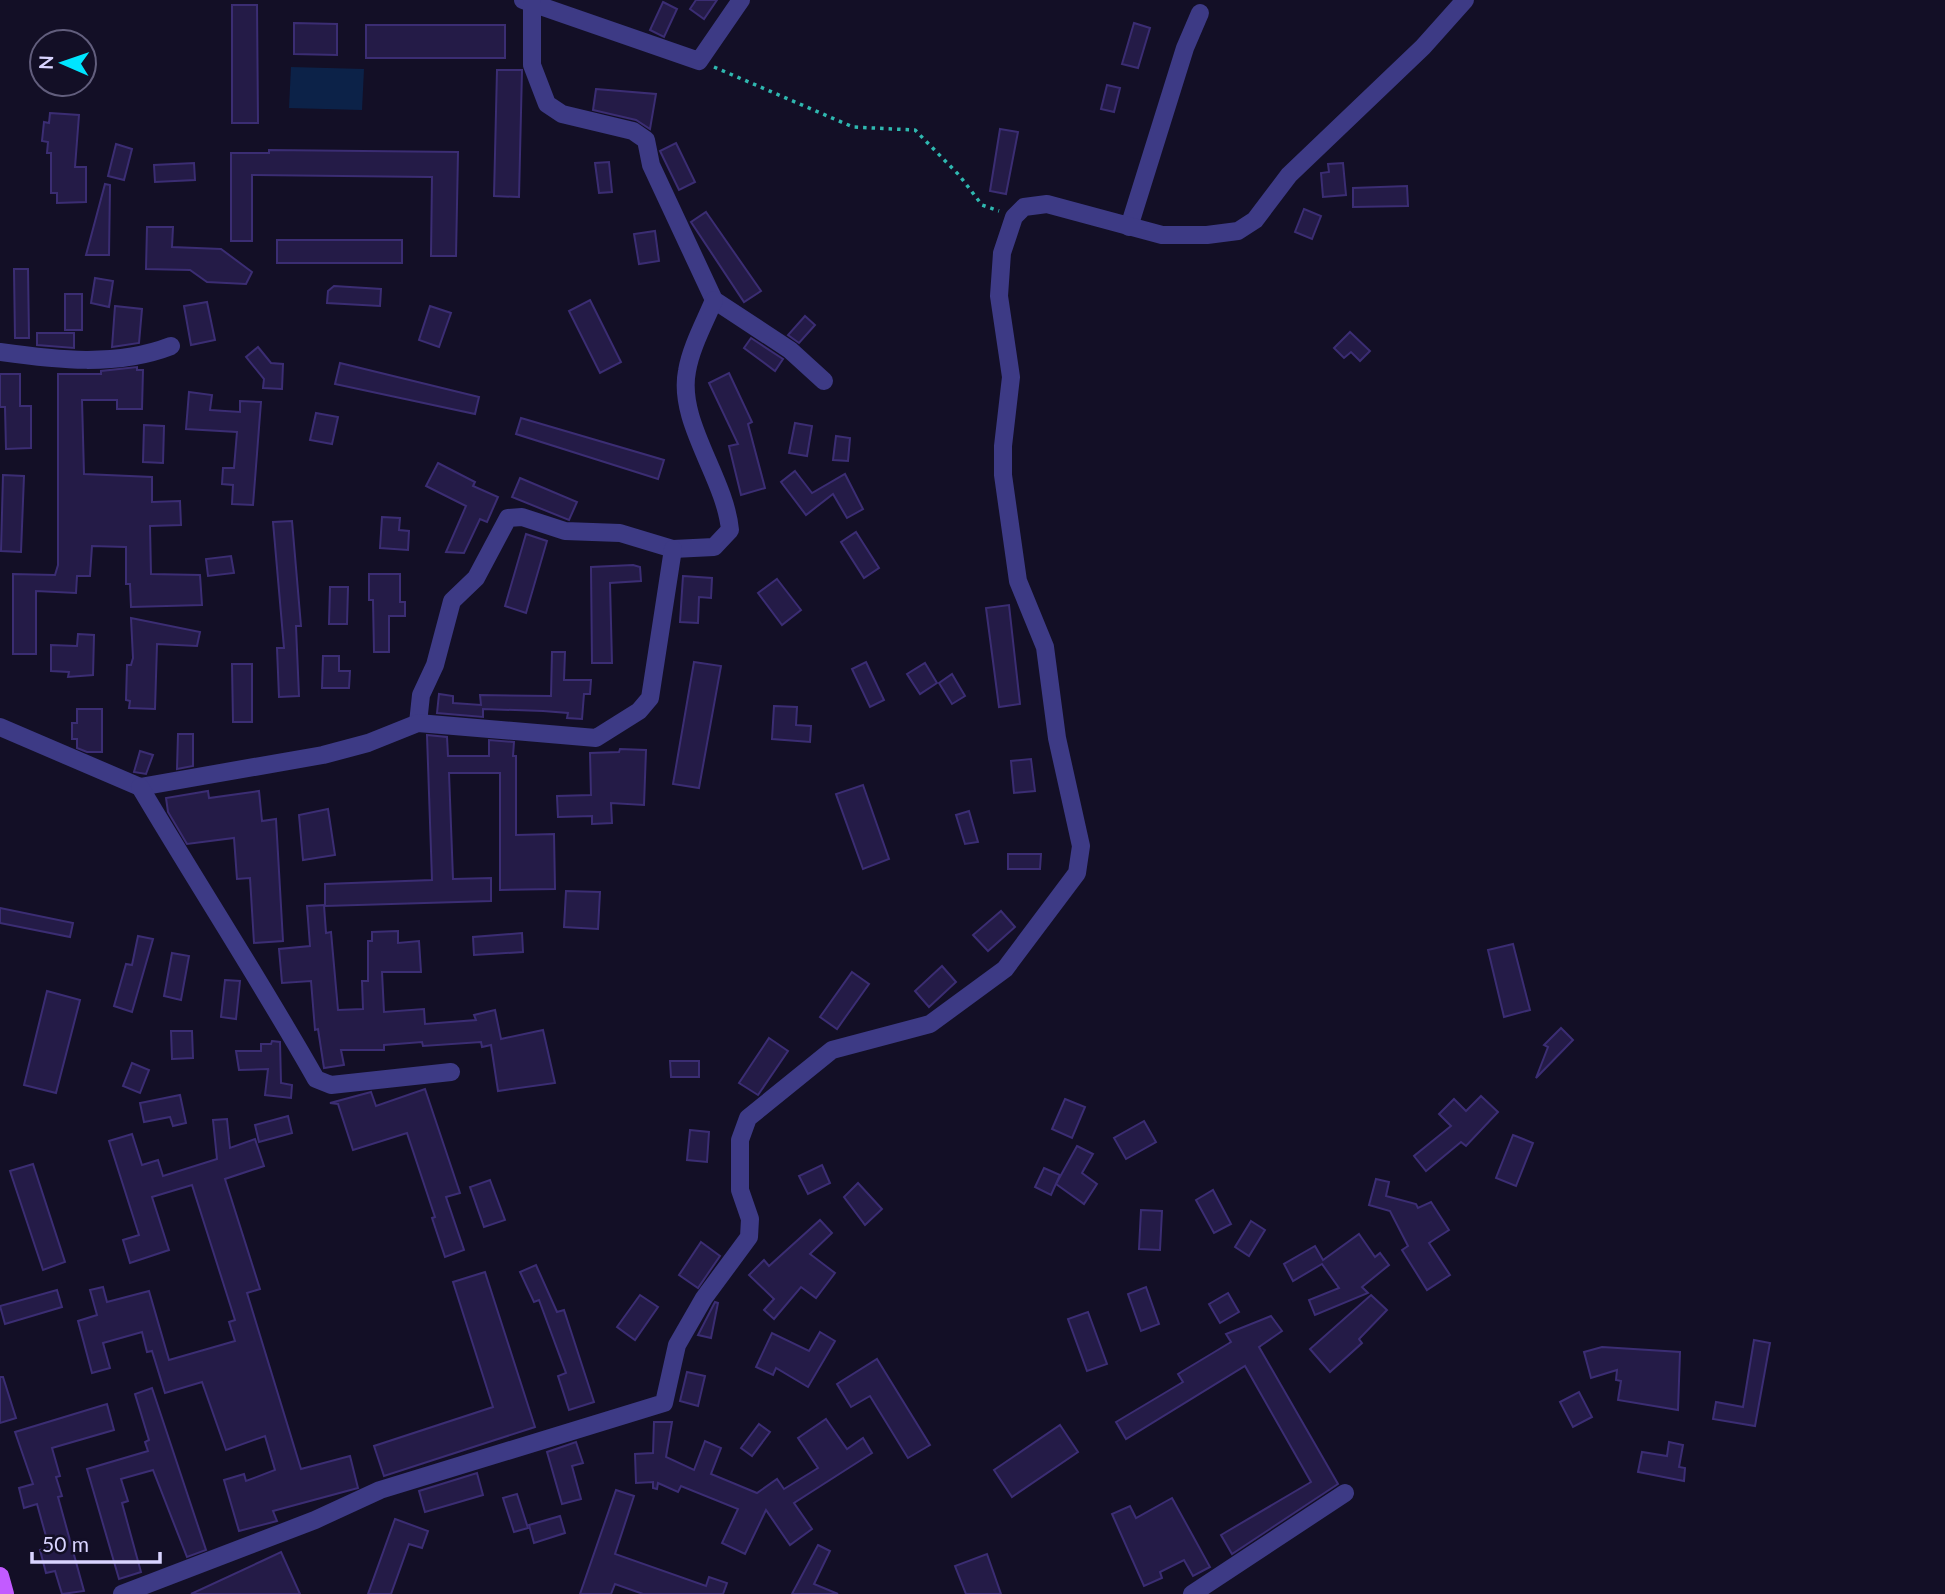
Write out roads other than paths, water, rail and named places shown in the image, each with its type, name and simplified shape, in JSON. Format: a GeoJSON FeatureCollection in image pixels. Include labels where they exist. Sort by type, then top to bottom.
{"type":"FeatureCollection","features":[{"type":"Feature","properties":{"kind":"main road"},"geometry":{"type":"LineString","coordinates":[[0,1576],[5,1594]]}},
{"type":"Feature","properties":{"kind":"street"},"geometry":{"type":"LineString","coordinates":[[741,0],[699,61],[528,1],[531,65],[547,104],[562,114],[634,131],[646,140],[651,165],[714,300],[790,351],[824,381]]}},
{"type":"Feature","properties":{"kind":"street"},"geometry":{"type":"LineString","coordinates":[[122,1594],[315,1520],[380,1490],[664,1403],[677,1345],[704,1298],[749,1237],[750,1219],[740,1190],[740,1140],[748,1118],[832,1050],[930,1024],[1005,969],[1077,873],[1081,846],[1058,738],[1045,647],[1018,581],[1003,475],[1003,446],[1011,377],[999,296],[1002,253],[1014,217],[1024,207],[1047,204],[1162,235],[1207,235],[1238,231],[1255,220],[1289,175],[1423,47],[1465,0]]}},
{"type":"Feature","properties":{"kind":"street"},"geometry":{"type":"LineString","coordinates":[[1129,227],[1185,48],[1200,13]]}},
{"type":"Feature","properties":{"kind":"street"},"geometry":{"type":"LineString","coordinates":[[418,723],[421,695],[435,665],[452,601],[476,578],[497,533],[508,518],[522,517],[565,531],[620,533],[673,549],[714,547],[730,530],[728,506],[685,401],[687,370],[714,300]]}},
{"type":"Feature","properties":{"kind":"street"},"geometry":{"type":"LineString","coordinates":[[0,352],[54,360],[143,357],[171,346]]}},
{"type":"Feature","properties":{"kind":"street"},"geometry":{"type":"LineString","coordinates":[[0,727],[140,787],[323,755],[369,743],[418,723],[596,738],[639,711],[650,698],[673,549]]}},
{"type":"Feature","properties":{"kind":"street"},"geometry":{"type":"LineString","coordinates":[[140,787],[227,934],[261,982],[316,1079],[331,1085],[451,1072]]}},
{"type":"Feature","properties":{"kind":"street"},"geometry":{"type":"LineString","coordinates":[[1192,1594],[1345,1493]]}},
{"type":"Feature","properties":{"kind":"water"},"geometry":{"type":"Polygon","coordinates":[[[291,67],[364,69],[362,110],[289,108],[291,67]]]}}]}
